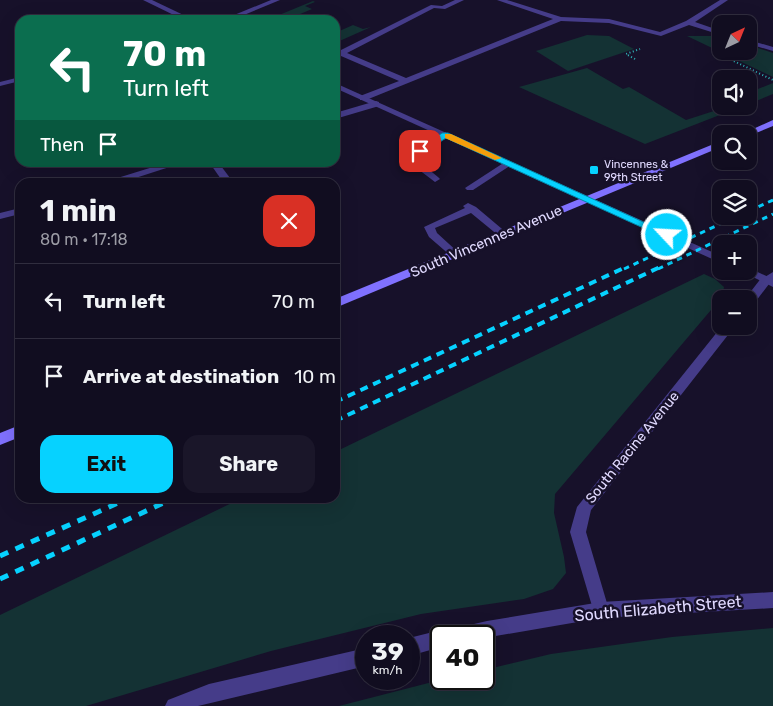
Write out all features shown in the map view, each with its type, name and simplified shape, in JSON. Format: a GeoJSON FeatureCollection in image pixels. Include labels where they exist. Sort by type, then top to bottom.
{"type":"FeatureCollection","features":[{"type":"Feature","properties":{"kind":"main road"},"geometry":{"type":"LineString","coordinates":[[757,130],[773,123]]}},
{"type":"Feature","properties":{"kind":"main road","name":"South Vincennes Avenue"},"geometry":{"type":"LineString","coordinates":[[340,302],[712,148]]}},
{"type":"Feature","properties":{"kind":"main road"},"geometry":{"type":"LineString","coordinates":[[0,440],[15,433]]}},
{"type":"Feature","properties":{"kind":"street"},"geometry":{"type":"LineString","coordinates":[[146,0],[179,15]]}},
{"type":"Feature","properties":{"kind":"street"},"geometry":{"type":"LineString","coordinates":[[239,15],[277,0]]}},
{"type":"Feature","properties":{"kind":"street"},"geometry":{"type":"LineString","coordinates":[[340,53],[433,6],[443,8],[461,0]]}},
{"type":"Feature","properties":{"kind":"street"},"geometry":{"type":"LineString","coordinates":[[500,0],[560,18],[609,21],[646,32],[661,34],[689,24],[725,0]]}},
{"type":"Feature","properties":{"kind":"street"},"geometry":{"type":"LineString","coordinates":[[363,98],[560,18]]}},
{"type":"Feature","properties":{"kind":"street"},"geometry":{"type":"LineString","coordinates":[[689,24],[712,30]]}},
{"type":"Feature","properties":{"kind":"street"},"geometry":{"type":"LineString","coordinates":[[758,45],[773,49]]}},
{"type":"Feature","properties":{"kind":"street"},"geometry":{"type":"LineString","coordinates":[[340,55],[406,81]]}},
{"type":"Feature","properties":{"kind":"street"},"geometry":{"type":"LineString","coordinates":[[0,84],[15,80]]}},
{"type":"Feature","properties":{"kind":"street"},"geometry":{"type":"LineString","coordinates":[[340,87],[712,256]]}},
{"type":"Feature","properties":{"kind":"street"},"geometry":{"type":"LineString","coordinates":[[340,115],[376,104]]}},
{"type":"Feature","properties":{"kind":"street"},"geometry":{"type":"LineString","coordinates":[[435,179],[411,160],[420,151],[445,135]]}},
{"type":"Feature","properties":{"kind":"street"},"geometry":{"type":"LineString","coordinates":[[470,188],[508,163]]}},
{"type":"Feature","properties":{"kind":"street"},"geometry":{"type":"LineString","coordinates":[[127,178],[164,167]]}},
{"type":"Feature","properties":{"kind":"street"},"geometry":{"type":"LineString","coordinates":[[217,167],[225,178]]}},
{"type":"Feature","properties":{"kind":"street"},"geometry":{"type":"LineString","coordinates":[[455,254],[433,235],[429,226],[470,207],[503,234]]}},
{"type":"Feature","properties":{"kind":"street"},"geometry":{"type":"LineString","coordinates":[[0,216],[15,212]]}},
{"type":"Feature","properties":{"kind":"street"},"geometry":{"type":"LineString","coordinates":[[757,275],[771,280],[757,294]]}},
{"type":"Feature","properties":{"kind":"street","name":"South Racine Avenue"},"geometry":{"type":"LineString","coordinates":[[602,610],[578,532],[584,507],[722,335]]}},
{"type":"Feature","properties":{"kind":"street","name":"South Elizabeth Street"},"geometry":{"type":"LineString","coordinates":[[495,628],[602,610],[773,600]]}},
{"type":"Feature","properties":{"kind":"street"},"geometry":{"type":"LineString","coordinates":[[174,706],[209,693],[355,660]]}},
{"type":"Feature","properties":{"kind":"path"},"geometry":{"type":"LineString","coordinates":[[635,59],[626,54],[643,48]]}},
{"type":"Feature","properties":{"kind":"path"},"geometry":{"type":"LineString","coordinates":[[732,60],[773,80]]}},
{"type":"Feature","properties":{"kind":"green space"},"geometry":{"type":"Polygon","coordinates":[[[313,1],[315,2],[305,6],[312,9],[298,15],[279,15],[313,1]]]}},
{"type":"Feature","properties":{"kind":"green space"},"geometry":{"type":"Polygon","coordinates":[[[353,25],[363,29],[371,27],[340,41],[340,31],[353,25]]]}},
{"type":"Feature","properties":{"kind":"green space"},"geometry":{"type":"Polygon","coordinates":[[[587,35],[609,36],[634,49],[568,71],[536,51],[587,35]]]}},
{"type":"Feature","properties":{"kind":"green space"},"geometry":{"type":"Polygon","coordinates":[[[687,36],[712,36],[712,48],[687,36]]]}},
{"type":"Feature","properties":{"kind":"green space"},"geometry":{"type":"Polygon","coordinates":[[[758,48],[773,53],[773,77],[737,60],[758,60],[758,48]]]}},
{"type":"Feature","properties":{"kind":"green space"},"geometry":{"type":"Polygon","coordinates":[[[587,68],[623,89],[629,87],[686,120],[712,112],[712,115],[720,115],[645,144],[519,87],[587,68]]]}},
{"type":"Feature","properties":{"kind":"green space"},"geometry":{"type":"Polygon","coordinates":[[[773,83],[773,94],[757,101],[757,89],[773,83]]]}},
{"type":"Feature","properties":{"kind":"green space"},"geometry":{"type":"Polygon","coordinates":[[[704,274],[712,278],[712,280],[716,280],[724,287],[723,290],[712,290],[712,309],[555,494],[554,513],[566,573],[553,589],[524,599],[421,614],[376,625],[355,625],[355,630],[271,651],[86,706],[0,706],[0,615],[232,503],[340,503],[340,450],[704,274]]]}},
{"type":"Feature","properties":{"kind":"green space"},"geometry":{"type":"Polygon","coordinates":[[[773,628],[773,706],[339,706],[401,690],[420,690],[420,685],[430,683],[430,690],[495,690],[495,667],[551,654],[672,637],[773,628]]]}},
{"type":"Feature","properties":{"kind":"railway"},"geometry":{"type":"LineString","coordinates":[[757,207],[773,200]]}},
{"type":"Feature","properties":{"kind":"railway"},"geometry":{"type":"LineString","coordinates":[[658,269],[773,214]]}},
{"type":"Feature","properties":{"kind":"railway"},"geometry":{"type":"LineString","coordinates":[[624,269],[718,225]]}},
{"type":"Feature","properties":{"kind":"railway"},"geometry":{"type":"LineString","coordinates":[[340,400],[626,267]]}},
{"type":"Feature","properties":{"kind":"railway"},"geometry":{"type":"LineString","coordinates":[[340,419],[660,267]]}},
{"type":"Feature","properties":{"kind":"railway"},"geometry":{"type":"LineString","coordinates":[[0,556],[118,503]]}},
{"type":"Feature","properties":{"kind":"railway"},"geometry":{"type":"LineString","coordinates":[[0,579],[163,503]]}},
{"type":"Feature","properties":{"kind":"slow traffic"},"geometry":{"type":"LineString","coordinates":[[448,136],[498,158]]}},
{"type":"Feature","properties":{"kind":"place","name":"Vincennes & 99th Street"},"geometry":{"type":"Point","coordinates":[594,170]}},
{"type":"Feature","properties":{"kind":"route"},"geometry":{"type":"LineString","coordinates":[[420,151],[445,135],[667,235]]}}]}
